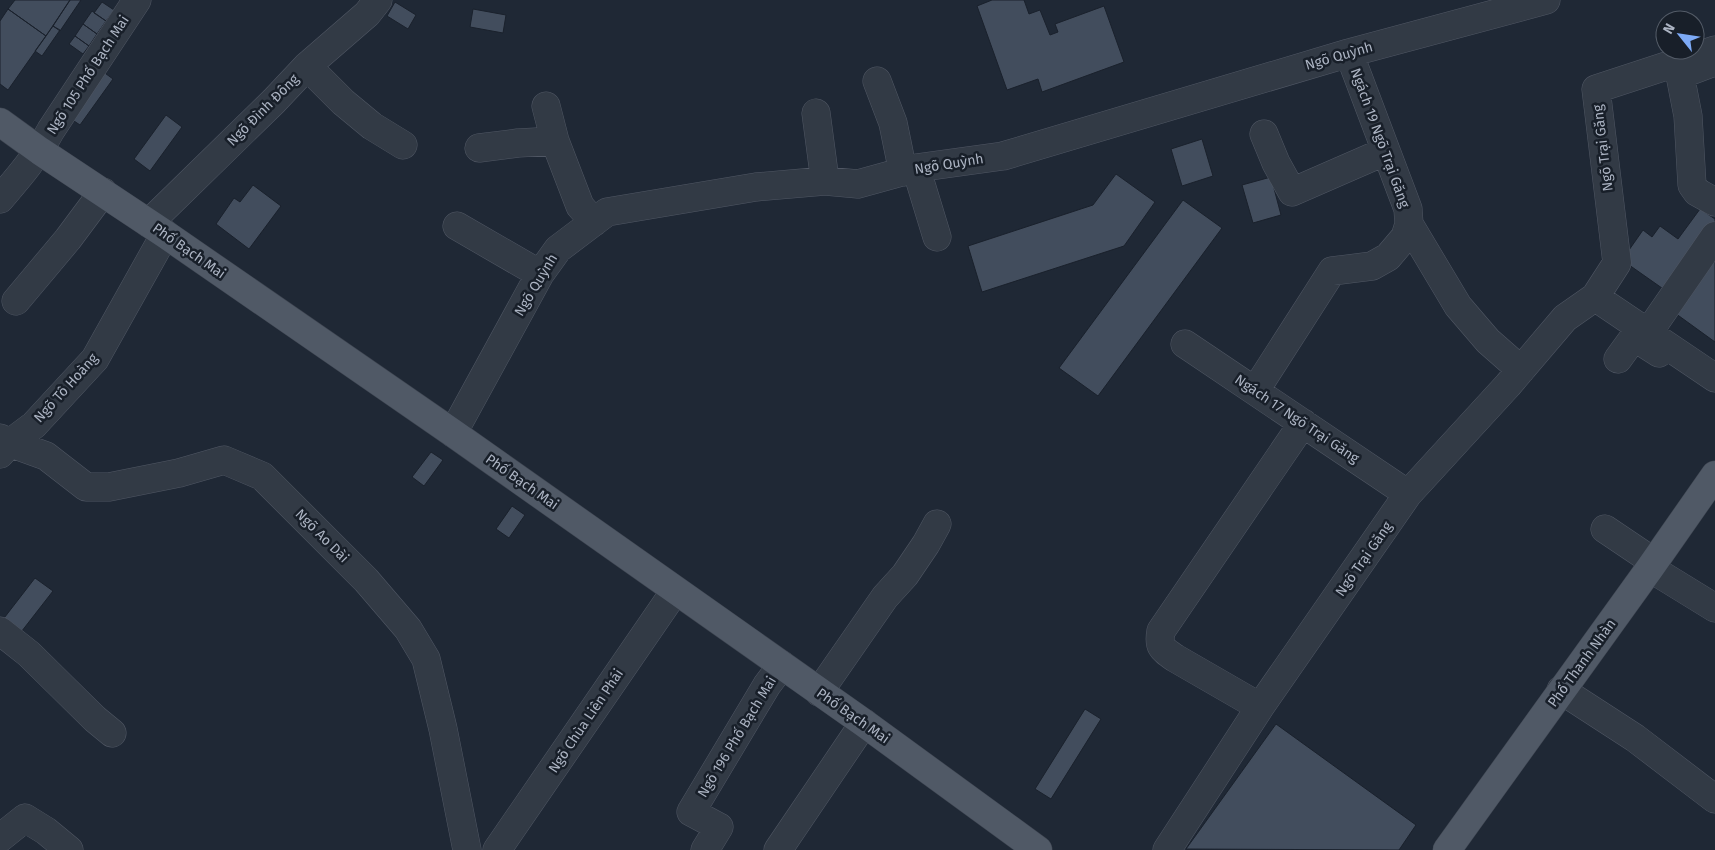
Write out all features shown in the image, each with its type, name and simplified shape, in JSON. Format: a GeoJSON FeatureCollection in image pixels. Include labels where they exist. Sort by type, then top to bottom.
{"type":"FeatureCollection","features":[{"type":"Feature","properties":{"kind":"main road","name":"Phố Bạch Mai"},"geometry":{"type":"LineString","coordinates":[[0,122],[157,228],[864,723],[1011,842],[1038,850]]}},
{"type":"Feature","properties":{"kind":"main road","name":"Phố Thanh Nhàn"},"geometry":{"type":"LineString","coordinates":[[1448,850],[1715,475]]}},
{"type":"Feature","properties":{"kind":"street","name":"Ngõ Đình Đông"},"geometry":{"type":"LineString","coordinates":[[157,228],[307,66],[367,14],[378,0]]}},
{"type":"Feature","properties":{"kind":"street","name":"Ngõ Quỳnh"},"geometry":{"type":"LineString","coordinates":[[453,434],[540,274],[558,249],[607,212],[756,186],[825,181],[858,184],[910,170],[1002,156],[1349,53],[1546,0]]}},
{"type":"Feature","properties":{"kind":"street","name":"Ngõ 105 Phố Bạch Mai"},"geometry":{"type":"LineString","coordinates":[[0,199],[40,150],[134,1]]}},
{"type":"Feature","properties":{"kind":"street","name":"Ngõ Trại Găng"},"geometry":{"type":"LineString","coordinates":[[1167,850],[1260,707],[1408,494],[1521,370],[1565,318],[1596,297],[1617,263],[1596,89],[1715,50]]}},
{"type":"Feature","properties":{"kind":"street","name":"Ngách 19 Ngõ Trại Găng"},"geometry":{"type":"LineString","coordinates":[[1255,391],[1332,271],[1372,266],[1388,257],[1405,237],[1409,224],[1408,209],[1349,53]]}},
{"type":"Feature","properties":{"kind":"street"},"geometry":{"type":"LineString","coordinates":[[1715,61],[1680,75],[1688,116],[1692,185],[1698,192],[1715,202]]}},
{"type":"Feature","properties":{"kind":"street"},"geometry":{"type":"LineString","coordinates":[[307,66],[343,102],[372,126],[403,145]]}},
{"type":"Feature","properties":{"kind":"street"},"geometry":{"type":"LineString","coordinates":[[877,81],[937,237]]}},
{"type":"Feature","properties":{"kind":"street"},"geometry":{"type":"LineString","coordinates":[[546,106],[555,141],[580,206],[594,222]]}},
{"type":"Feature","properties":{"kind":"street"},"geometry":{"type":"LineString","coordinates":[[816,113],[825,181]]}},
{"type":"Feature","properties":{"kind":"street"},"geometry":{"type":"LineString","coordinates":[[1264,134],[1276,163],[1292,192],[1386,152]]}},
{"type":"Feature","properties":{"kind":"street"},"geometry":{"type":"LineString","coordinates":[[479,148],[555,141]]}},
{"type":"Feature","properties":{"kind":"street"},"geometry":{"type":"LineString","coordinates":[[16,301],[68,239],[102,192]]}},
{"type":"Feature","properties":{"kind":"street","name":"Ngách 19 Ngõ Trại Găng"},"geometry":{"type":"LineString","coordinates":[[1409,224],[1458,306],[1488,341],[1521,370]]}},
{"type":"Feature","properties":{"kind":"street"},"geometry":{"type":"LineString","coordinates":[[457,226],[540,274]]}},
{"type":"Feature","properties":{"kind":"street","name":"Ngõ Tô Hoàng"},"geometry":{"type":"LineString","coordinates":[[2,449],[34,425],[95,359],[157,228]]}},
{"type":"Feature","properties":{"kind":"street"},"geometry":{"type":"LineString","coordinates":[[1648,333],[1715,236]]}},
{"type":"Feature","properties":{"kind":"street"},"geometry":{"type":"LineString","coordinates":[[1596,297],[1712,376]]}},
{"type":"Feature","properties":{"kind":"street"},"geometry":{"type":"LineString","coordinates":[[1618,359],[1634,336],[1690,374],[1712,376]]}},
{"type":"Feature","properties":{"kind":"street","name":"Ngách 17 Ngõ Trại Găng"},"geometry":{"type":"LineString","coordinates":[[1185,344],[1408,494]]}},
{"type":"Feature","properties":{"kind":"street"},"geometry":{"type":"LineString","coordinates":[[1260,707],[1175,658],[1163,650],[1159,642],[1161,631],[1303,423]]}},
{"type":"Feature","properties":{"kind":"street","name":"Ngõ Ao Dài"},"geometry":{"type":"LineString","coordinates":[[2,449],[46,456],[86,487],[109,487],[179,473],[224,460],[262,476],[366,580],[408,629],[426,659],[443,729],[467,850]]}},
{"type":"Feature","properties":{"kind":"street"},"geometry":{"type":"LineString","coordinates":[[819,692],[885,597],[926,544],[937,524]]}},
{"type":"Feature","properties":{"kind":"street"},"geometry":{"type":"LineString","coordinates":[[1605,529],[1652,565],[1715,608]]}},
{"type":"Feature","properties":{"kind":"street","name":"Ngõ Chùa Liên Phái"},"geometry":{"type":"LineString","coordinates":[[497,850],[675,591]]}},
{"type":"Feature","properties":{"kind":"street"},"geometry":{"type":"LineString","coordinates":[[0,631],[29,654],[95,719],[112,733]]}},
{"type":"Feature","properties":{"kind":"street","name":"Ngõ 196 Phố Bạch Mai"},"geometry":{"type":"LineString","coordinates":[[705,850],[719,827],[691,812],[767,685],[782,665]]}},
{"type":"Feature","properties":{"kind":"street"},"geometry":{"type":"LineString","coordinates":[[1561,690],[1635,738],[1715,799]]}},
{"type":"Feature","properties":{"kind":"street"},"geometry":{"type":"LineString","coordinates":[[778,850],[864,723]]}},
{"type":"Feature","properties":{"kind":"street"},"geometry":{"type":"LineString","coordinates":[[0,838],[25,818],[46,831],[69,850]]}},
{"type":"Feature","properties":{"kind":"building"},"geometry":{"type":"Polygon","coordinates":[[[15,0],[70,0],[46,36],[8,9],[15,0]]]}},
{"type":"Feature","properties":{"kind":"building"},"geometry":{"type":"Polygon","coordinates":[[[70,0],[81,0],[60,31],[53,26],[70,0]]]}},
{"type":"Feature","properties":{"kind":"building"},"geometry":{"type":"Polygon","coordinates":[[[992,0],[1024,0],[1029,14],[1040,10],[1050,35],[1058,32],[1055,24],[1104,6],[1124,62],[1042,92],[1038,79],[1007,90],[977,6],[992,0]]]}},
{"type":"Feature","properties":{"kind":"building"},"geometry":{"type":"Polygon","coordinates":[[[102,2],[114,10],[106,21],[94,13],[102,2]]]}},
{"type":"Feature","properties":{"kind":"building"},"geometry":{"type":"Polygon","coordinates":[[[395,2],[416,15],[408,29],[387,16],[395,2]]]}},
{"type":"Feature","properties":{"kind":"building"},"geometry":{"type":"Polygon","coordinates":[[[8,9],[46,36],[8,90],[0,84],[0,21],[8,9]]]}},
{"type":"Feature","properties":{"kind":"building"},"geometry":{"type":"Polygon","coordinates":[[[473,9],[506,15],[503,33],[470,27],[473,9]]]}},
{"type":"Feature","properties":{"kind":"building"},"geometry":{"type":"Polygon","coordinates":[[[92,11],[106,21],[97,34],[83,24],[92,11]]]}},
{"type":"Feature","properties":{"kind":"building"},"geometry":{"type":"Polygon","coordinates":[[[83,24],[97,34],[89,46],[75,36],[83,24]]]}},
{"type":"Feature","properties":{"kind":"building"},"geometry":{"type":"Polygon","coordinates":[[[53,26],[60,30],[42,56],[35,51],[53,26]]]}},
{"type":"Feature","properties":{"kind":"building"},"geometry":{"type":"Polygon","coordinates":[[[75,36],[89,46],[83,54],[69,44],[75,36]]]}},
{"type":"Feature","properties":{"kind":"building"},"geometry":{"type":"Polygon","coordinates":[[[98,68],[113,79],[80,125],[65,115],[98,68]]]}},
{"type":"Feature","properties":{"kind":"building"},"geometry":{"type":"Polygon","coordinates":[[[166,115],[182,127],[150,171],[134,159],[166,115]]]}},
{"type":"Feature","properties":{"kind":"building"},"geometry":{"type":"Polygon","coordinates":[[[1202,139],[1213,176],[1182,186],[1171,149],[1202,139]]]}},
{"type":"Feature","properties":{"kind":"building"},"geometry":{"type":"Polygon","coordinates":[[[1116,174],[1155,202],[1124,246],[982,292],[968,246],[1093,205],[1116,174]]]}},
{"type":"Feature","properties":{"kind":"building"},"geometry":{"type":"Polygon","coordinates":[[[1271,177],[1281,215],[1253,223],[1242,185],[1271,177]]]}},
{"type":"Feature","properties":{"kind":"building"},"geometry":{"type":"Polygon","coordinates":[[[253,185],[281,206],[249,249],[216,224],[234,198],[240,202],[253,185]]]}},
{"type":"Feature","properties":{"kind":"building"},"geometry":{"type":"Polygon","coordinates":[[[1183,200],[1222,228],[1098,396],[1059,368],[1183,200]]]}},
{"type":"Feature","properties":{"kind":"building"},"geometry":{"type":"Polygon","coordinates":[[[1700,209],[1715,219],[1715,228],[1669,293],[1622,260],[1643,230],[1652,237],[1660,226],[1678,239],[1700,209]]]}},
{"type":"Feature","properties":{"kind":"building"},"geometry":{"type":"Polygon","coordinates":[[[1715,243],[1715,342],[1668,308],[1715,243]]]}},
{"type":"Feature","properties":{"kind":"building"},"geometry":{"type":"Polygon","coordinates":[[[431,452],[443,460],[424,486],[412,477],[431,452]]]}},
{"type":"Feature","properties":{"kind":"building"},"geometry":{"type":"Polygon","coordinates":[[[512,506],[525,515],[509,538],[496,529],[512,506]]]}},
{"type":"Feature","properties":{"kind":"building"},"geometry":{"type":"Polygon","coordinates":[[[35,578],[53,591],[18,636],[1,622],[35,578]]]}},
{"type":"Feature","properties":{"kind":"building"},"geometry":{"type":"Polygon","coordinates":[[[1085,709],[1101,719],[1051,799],[1035,789],[1085,709]]]}},
{"type":"Feature","properties":{"kind":"building"},"geometry":{"type":"Polygon","coordinates":[[[1276,724],[1416,825],[1399,850],[1186,849],[1276,724]]]}}]}
